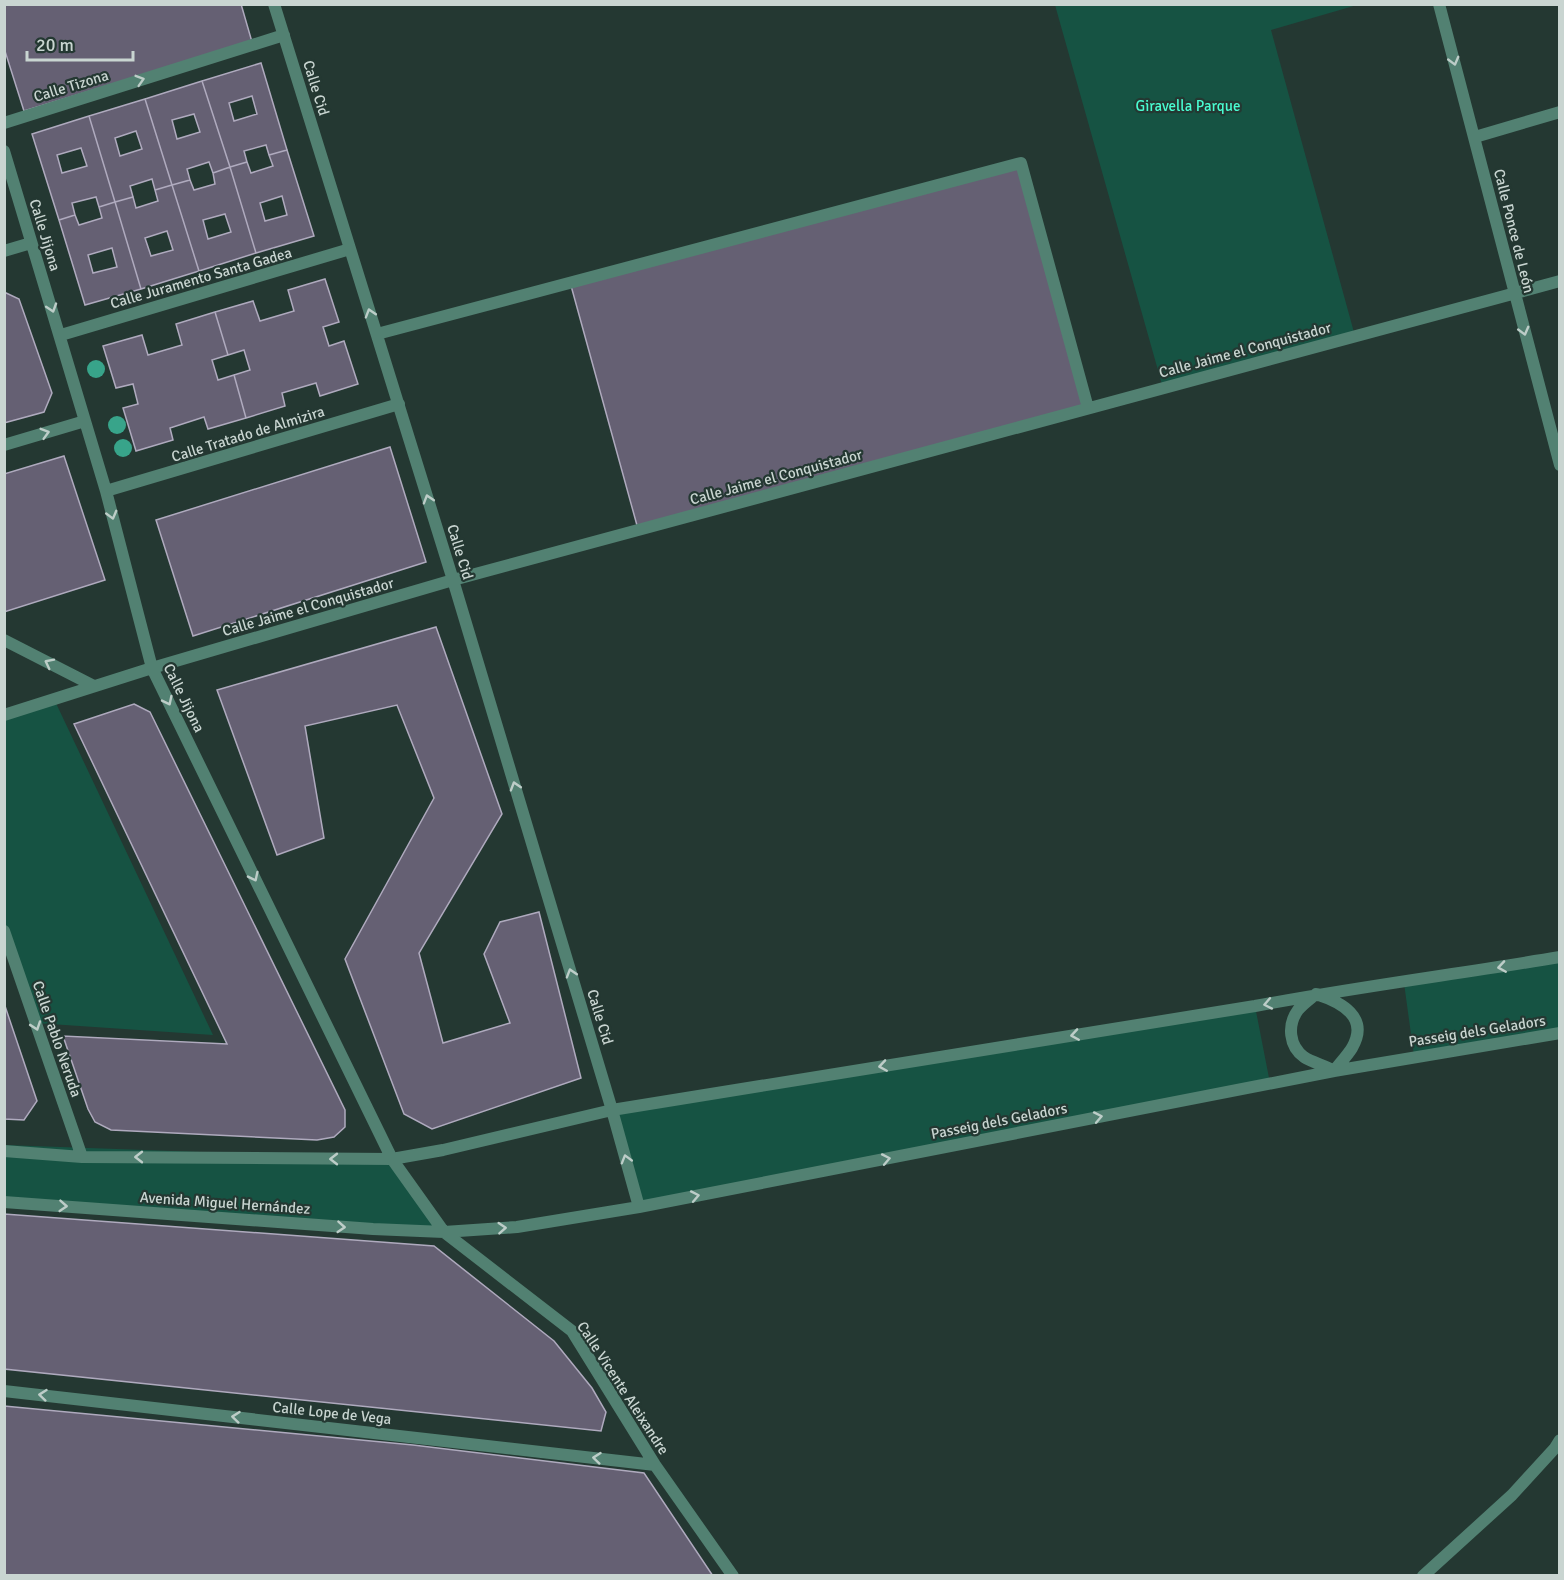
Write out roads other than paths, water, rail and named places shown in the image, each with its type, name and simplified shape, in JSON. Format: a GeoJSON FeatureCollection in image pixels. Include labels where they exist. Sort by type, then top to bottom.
{"type":"FeatureCollection","features":[{"type":"Feature","properties":{"kind":"street","name":"Calle Cid"},"geometry":{"type":"LineString","coordinates":[[274,4],[453,580],[639,1207]]}},
{"type":"Feature","properties":{"kind":"street","name":"Calle Ponce de León"},"geometry":{"type":"LineString","coordinates":[[1439,4],[1560,465]]}},
{"type":"Feature","properties":{"kind":"street","name":"Calle Tizona"},"geometry":{"type":"LineString","coordinates":[[4,123],[284,35]]}},
{"type":"Feature","properties":{"kind":"street"},"geometry":{"type":"LineString","coordinates":[[1475,136],[1560,112]]}},
{"type":"Feature","properties":{"kind":"street","name":"Calle Jijona"},"geometry":{"type":"LineString","coordinates":[[4,151],[106,491],[152,668],[392,1159]]}},
{"type":"Feature","properties":{"kind":"street"},"geometry":{"type":"LineString","coordinates":[[377,334],[1022,163],[1088,408]]}},
{"type":"Feature","properties":{"kind":"street"},"geometry":{"type":"LineString","coordinates":[[4,251],[31,243]]}},
{"type":"Feature","properties":{"kind":"street","name":"Calle Juramento Santa Gadea"},"geometry":{"type":"LineString","coordinates":[[61,335],[350,249]]}},
{"type":"Feature","properties":{"kind":"street","name":"Calle Jaime el Conquistador"},"geometry":{"type":"LineString","coordinates":[[4,715],[152,668],[453,580],[1560,281]]}},
{"type":"Feature","properties":{"kind":"street","name":"Calle Tratado de Almizira"},"geometry":{"type":"LineString","coordinates":[[106,491],[399,404]]}},
{"type":"Feature","properties":{"kind":"street"},"geometry":{"type":"LineString","coordinates":[[4,445],[85,422]]}},
{"type":"Feature","properties":{"kind":"street"},"geometry":{"type":"LineString","coordinates":[[4,640],[94,686]]}},
{"type":"Feature","properties":{"kind":"street","name":"Calle Pablo Neruda"},"geometry":{"type":"LineString","coordinates":[[4,931],[82,1157]]}},
{"type":"Feature","properties":{"kind":"street"},"geometry":{"type":"LineString","coordinates":[[4,1151],[82,1157],[392,1159],[443,1150],[612,1110],[1232,1010],[1316,994],[1404,983],[1560,957]]}},
{"type":"Feature","properties":{"kind":"street"},"geometry":{"type":"LineString","coordinates":[[1316,994],[1340,1003],[1355,1019],[1357,1030],[1355,1041],[1334,1071],[1302,1056],[1295,1048],[1292,1038],[1291,1027],[1294,1017],[1300,1008],[1316,994]]}},
{"type":"Feature","properties":{"kind":"street","name":"Passeig dels Geladors"},"geometry":{"type":"LineString","coordinates":[[444,1232],[517,1227],[639,1207],[1334,1071],[1560,1033]]}},
{"type":"Feature","properties":{"kind":"street","name":"Calle Vicente Aleixandre"},"geometry":{"type":"LineString","coordinates":[[392,1159],[444,1232],[572,1331],[655,1464],[733,1575]]}},
{"type":"Feature","properties":{"kind":"street","name":"Avenida Miguel Hernández"},"geometry":{"type":"LineString","coordinates":[[4,1202],[372,1229],[444,1232]]}},
{"type":"Feature","properties":{"kind":"street","name":"Calle Lope de Vega"},"geometry":{"type":"LineString","coordinates":[[4,1391],[655,1464]]}},
{"type":"Feature","properties":{"kind":"street"},"geometry":{"type":"LineString","coordinates":[[1423,1575],[1512,1495],[1560,1440]]}},
{"type":"Feature","properties":{"kind":"park label","name":"Giravella Parque"},"geometry":{"type":"Point","coordinates":[1188,106]}}]}
